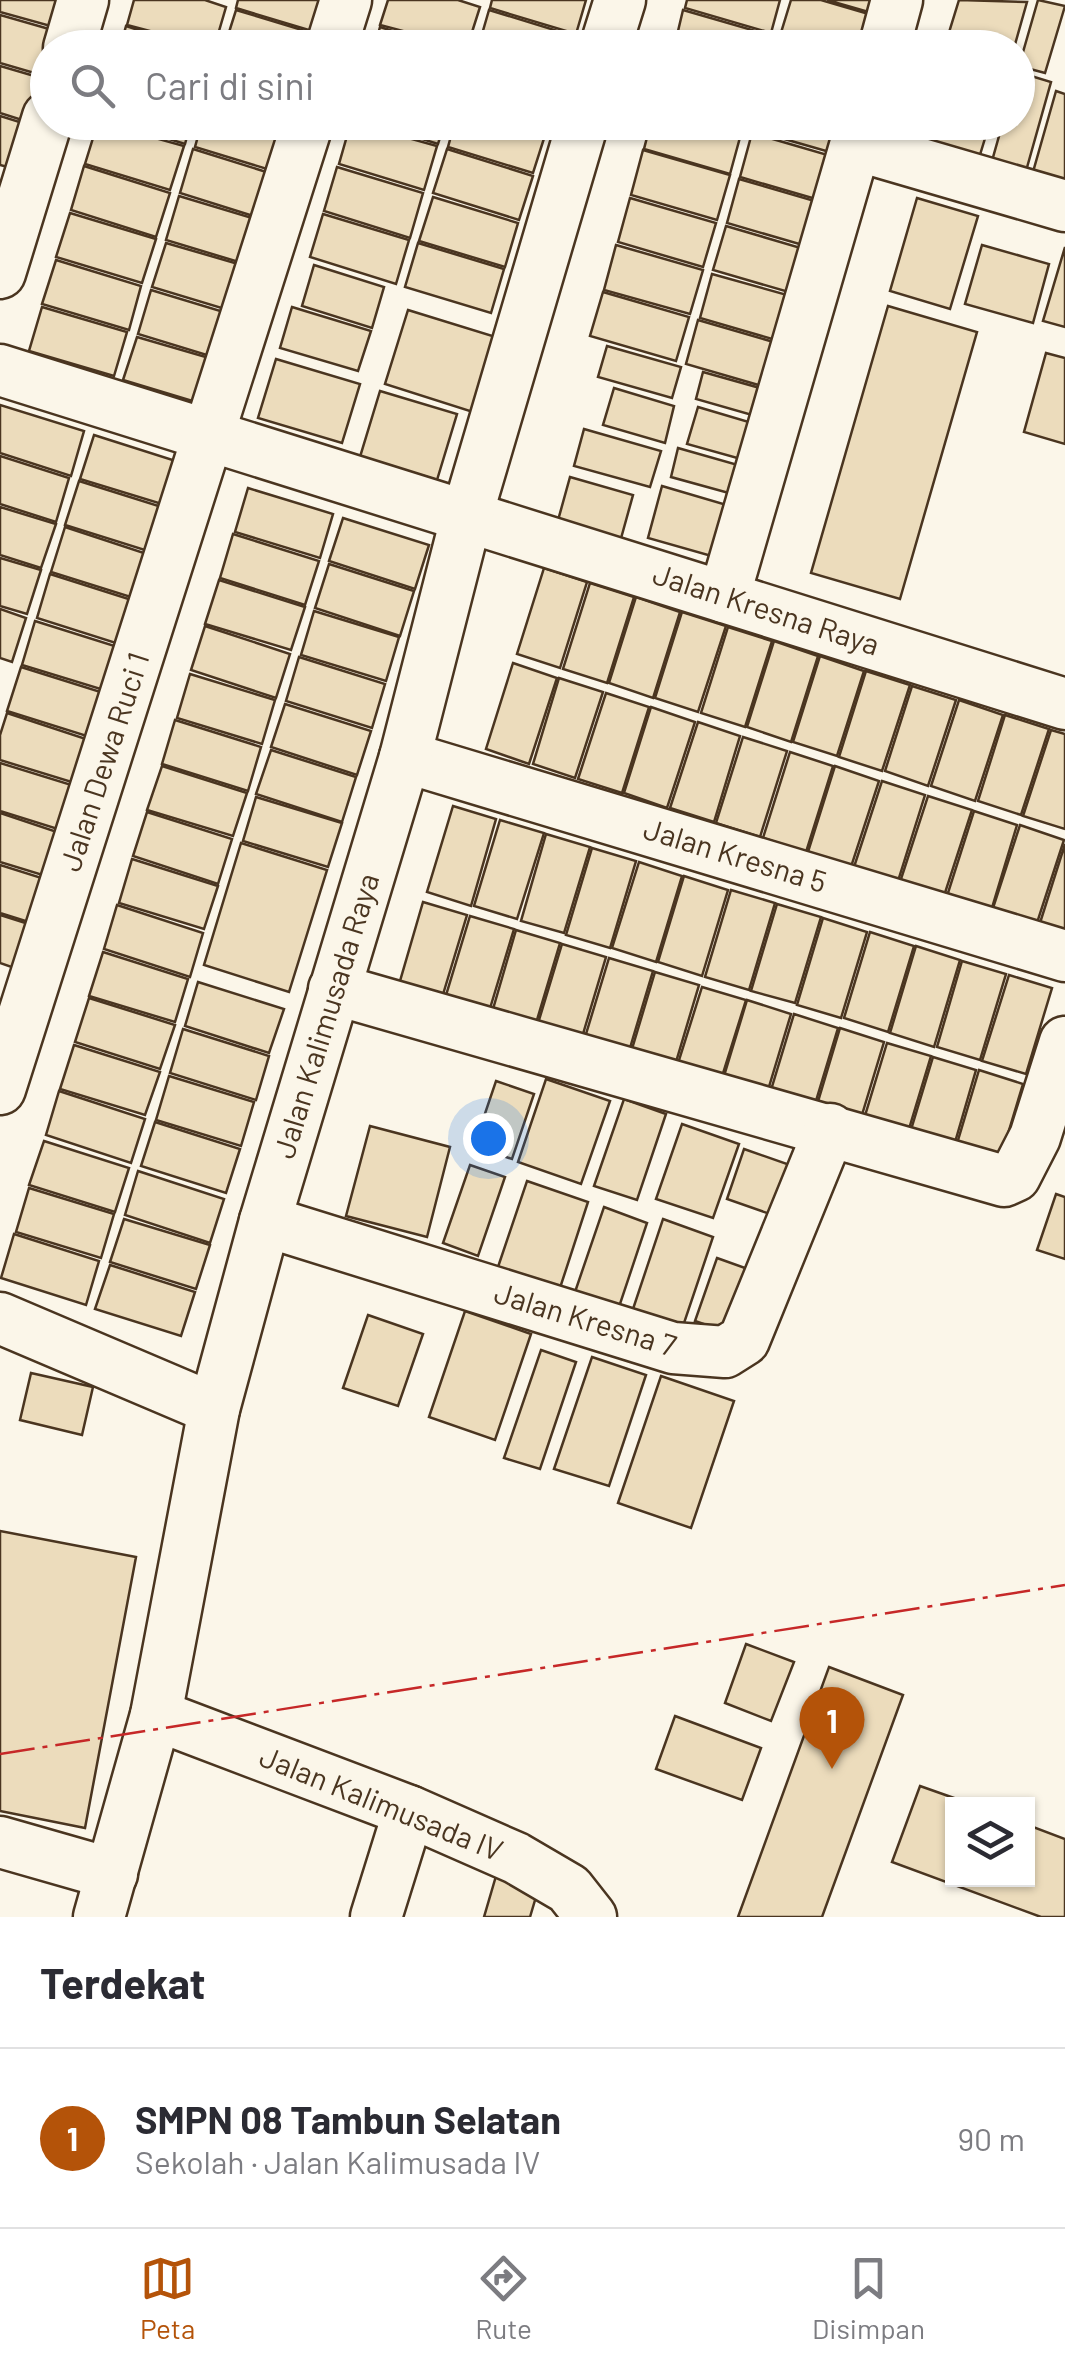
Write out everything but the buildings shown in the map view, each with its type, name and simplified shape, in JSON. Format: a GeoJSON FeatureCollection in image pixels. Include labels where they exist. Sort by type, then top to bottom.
{"type":"FeatureCollection","features":[{"type":"Feature","properties":{"kind":"street"},"geometry":{"type":"LineString","coordinates":[[74,30],[83,0]]}},
{"type":"Feature","properties":{"kind":"street"},"geometry":{"type":"LineString","coordinates":[[337,30],[346,0]]}},
{"type":"Feature","properties":{"kind":"street"},"geometry":{"type":"LineString","coordinates":[[611,30],[620,0]]}},
{"type":"Feature","properties":{"kind":"street"},"geometry":{"type":"LineString","coordinates":[[889,30],[897,0]]}},
{"type":"Feature","properties":{"kind":"street"},"geometry":{"type":"LineString","coordinates":[[0,273],[41,140]]}},
{"type":"Feature","properties":{"kind":"street","name":"Jalan Dewa Ruci 1"},"geometry":{"type":"LineString","coordinates":[[0,1088],[302,140]]}},
{"type":"Feature","properties":{"kind":"street","name":"Jalan Kalimusada Raya"},"geometry":{"type":"LineString","coordinates":[[106,1895],[156,1715],[214,1409],[265,1221],[405,757],[467,515],[578,140]]}},
{"type":"Feature","properties":{"kind":"street"},"geometry":{"type":"LineString","coordinates":[[724,597],[857,140]]}},
{"type":"Feature","properties":{"kind":"street"},"geometry":{"type":"LineString","coordinates":[[876,140],[1065,206]]}},
{"type":"Feature","properties":{"kind":"street","name":"Jalan Kresna Raya"},"geometry":{"type":"LineString","coordinates":[[0,370],[1065,704]]}},
{"type":"Feature","properties":{"kind":"street","name":"Jalan Kresna 5"},"geometry":{"type":"LineString","coordinates":[[405,757],[1065,956]]}},
{"type":"Feature","properties":{"kind":"street"},"geometry":{"type":"LineString","coordinates":[[334,989],[1004,1181],[1016,1176],[1035,1137],[1065,1042]]}},
{"type":"Feature","properties":{"kind":"street","name":"Jalan Kresna 7"},"geometry":{"type":"LineString","coordinates":[[265,1221],[673,1348],[724,1352],[744,1340],[830,1129]]}},
{"type":"Feature","properties":{"kind":"street"},"geometry":{"type":"LineString","coordinates":[[0,1318],[214,1409]]}},
{"type":"Feature","properties":{"kind":"street","name":"Jalan Kalimusada IV"},"geometry":{"type":"LineString","coordinates":[[156,1715],[409,1811],[516,1858],[569,1890],[591,1917]]}},
{"type":"Feature","properties":{"kind":"street"},"geometry":{"type":"LineString","coordinates":[[376,1917],[409,1811]]}},
{"type":"Feature","properties":{"kind":"street"},"geometry":{"type":"LineString","coordinates":[[0,1842],[106,1895]]}},
{"type":"Feature","properties":{"kind":"power"},"geometry":{"type":"LineString","coordinates":[[0,1754],[1065,1585]]}},
{"type":"Feature","properties":{"kind":"place","name":"SMPN 08 Tambun Selatan"},"geometry":{"type":"Point","coordinates":[832,1769]}}]}
